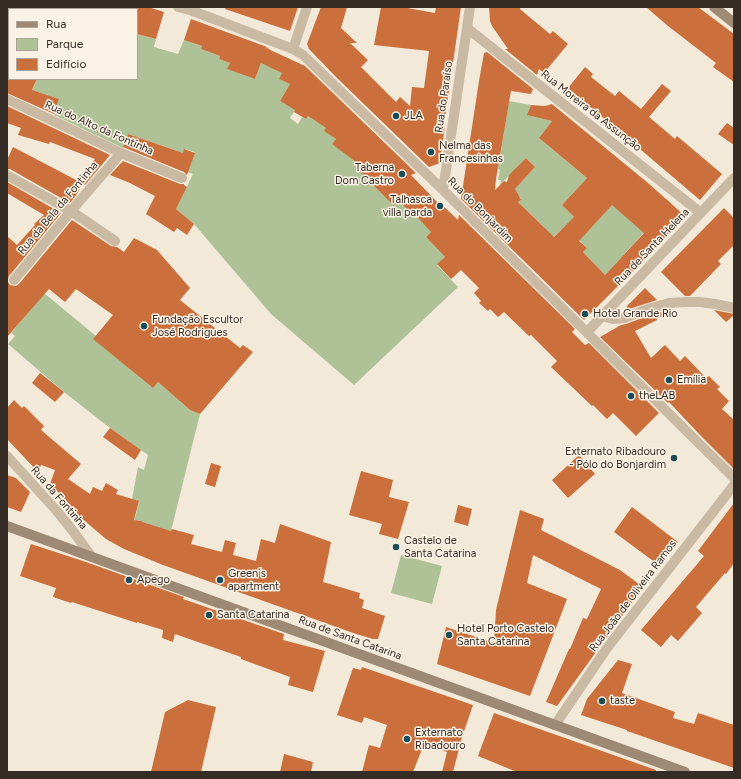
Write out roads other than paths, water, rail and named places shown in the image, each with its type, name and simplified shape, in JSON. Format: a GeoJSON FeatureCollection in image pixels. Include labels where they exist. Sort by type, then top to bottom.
{"type":"FeatureCollection","features":[{"type":"Feature","properties":{"kind":"main road"},"geometry":{"type":"LineString","coordinates":[[714,7],[734,23]]}},
{"type":"Feature","properties":{"kind":"main road","name":"Rua de Santa Catarina"},"geometry":{"type":"LineString","coordinates":[[7,526],[246,614],[685,772]]}},
{"type":"Feature","properties":{"kind":"street","name":"Rua do Bonjardim"},"geometry":{"type":"LineString","coordinates":[[178,7],[190,10],[293,49],[303,56],[443,190],[734,478]]}},
{"type":"Feature","properties":{"kind":"street"},"geometry":{"type":"LineString","coordinates":[[293,49],[307,7]]}},
{"type":"Feature","properties":{"kind":"street","name":"Rua do Paraíso"},"geometry":{"type":"LineString","coordinates":[[443,190],[470,7]]}},
{"type":"Feature","properties":{"kind":"street","name":"Rua Moreira da Assunção"},"geometry":{"type":"LineString","coordinates":[[467,28],[701,213]]}},
{"type":"Feature","properties":{"kind":"street","name":"Rua do Alto da Fontinha"},"geometry":{"type":"LineString","coordinates":[[7,99],[121,153],[182,178]]}},
{"type":"Feature","properties":{"kind":"street","name":"Rua da Bela da Fontinha"},"geometry":{"type":"LineString","coordinates":[[14,280],[121,153]]}},
{"type":"Feature","properties":{"kind":"street"},"geometry":{"type":"LineString","coordinates":[[7,175],[71,211],[115,240]]}},
{"type":"Feature","properties":{"kind":"street","name":"Rua de Santa Helena"},"geometry":{"type":"LineString","coordinates":[[587,332],[734,178]]}},
{"type":"Feature","properties":{"kind":"street"},"geometry":{"type":"LineString","coordinates":[[602,316],[613,319],[624,318],[663,305],[685,302],[700,302],[734,308]]}},
{"type":"Feature","properties":{"kind":"street","name":"Rua da Fontinha"},"geometry":{"type":"LineString","coordinates":[[7,456],[56,510],[90,556]]}},
{"type":"Feature","properties":{"kind":"street","name":"Rua João de Oliveira Ramos"},"geometry":{"type":"LineString","coordinates":[[555,725],[607,648],[734,485]]}},
{"type":"Feature","properties":{"kind":"place","name":"JLA"},"geometry":{"type":"Point","coordinates":[396,116]}},
{"type":"Feature","properties":{"kind":"place","name":"Nelma das Francesinhas"},"geometry":{"type":"Point","coordinates":[431,152]}},
{"type":"Feature","properties":{"kind":"place","name":"Taberna Dom Castro"},"geometry":{"type":"Point","coordinates":[402,174]}},
{"type":"Feature","properties":{"kind":"place","name":"Talhasca villa parda"},"geometry":{"type":"Point","coordinates":[440,206]}},
{"type":"Feature","properties":{"kind":"place","name":"Hotel Grande Rio"},"geometry":{"type":"Point","coordinates":[585,314]}},
{"type":"Feature","properties":{"kind":"place","name":"Fundação Escultor José Rodrigues"},"geometry":{"type":"Point","coordinates":[144,326]}},
{"type":"Feature","properties":{"kind":"place","name":"Emília"},"geometry":{"type":"Point","coordinates":[669,380]}},
{"type":"Feature","properties":{"kind":"place","name":"theLAB"},"geometry":{"type":"Point","coordinates":[631,396]}},
{"type":"Feature","properties":{"kind":"place","name":"Externato Ribadouro - Pólo do Bonjardim"},"geometry":{"type":"Point","coordinates":[674,458]}},
{"type":"Feature","properties":{"kind":"place","name":"Castelo de Santa Catarina"},"geometry":{"type":"Point","coordinates":[396,547]}},
{"type":"Feature","properties":{"kind":"place","name":"Apego"},"geometry":{"type":"Point","coordinates":[129,580]}},
{"type":"Feature","properties":{"kind":"place","name":"Green´s apartment"},"geometry":{"type":"Point","coordinates":[220,580]}},
{"type":"Feature","properties":{"kind":"place","name":"Santa Catarina"},"geometry":{"type":"Point","coordinates":[209,615]}},
{"type":"Feature","properties":{"kind":"place","name":"Hotel Porto Castelo Santa Catarina"},"geometry":{"type":"Point","coordinates":[449,635]}},
{"type":"Feature","properties":{"kind":"place","name":"taste"},"geometry":{"type":"Point","coordinates":[602,701]}},
{"type":"Feature","properties":{"kind":"place","name":"Externato Ribadouro"},"geometry":{"type":"Point","coordinates":[407,739]}}]}
